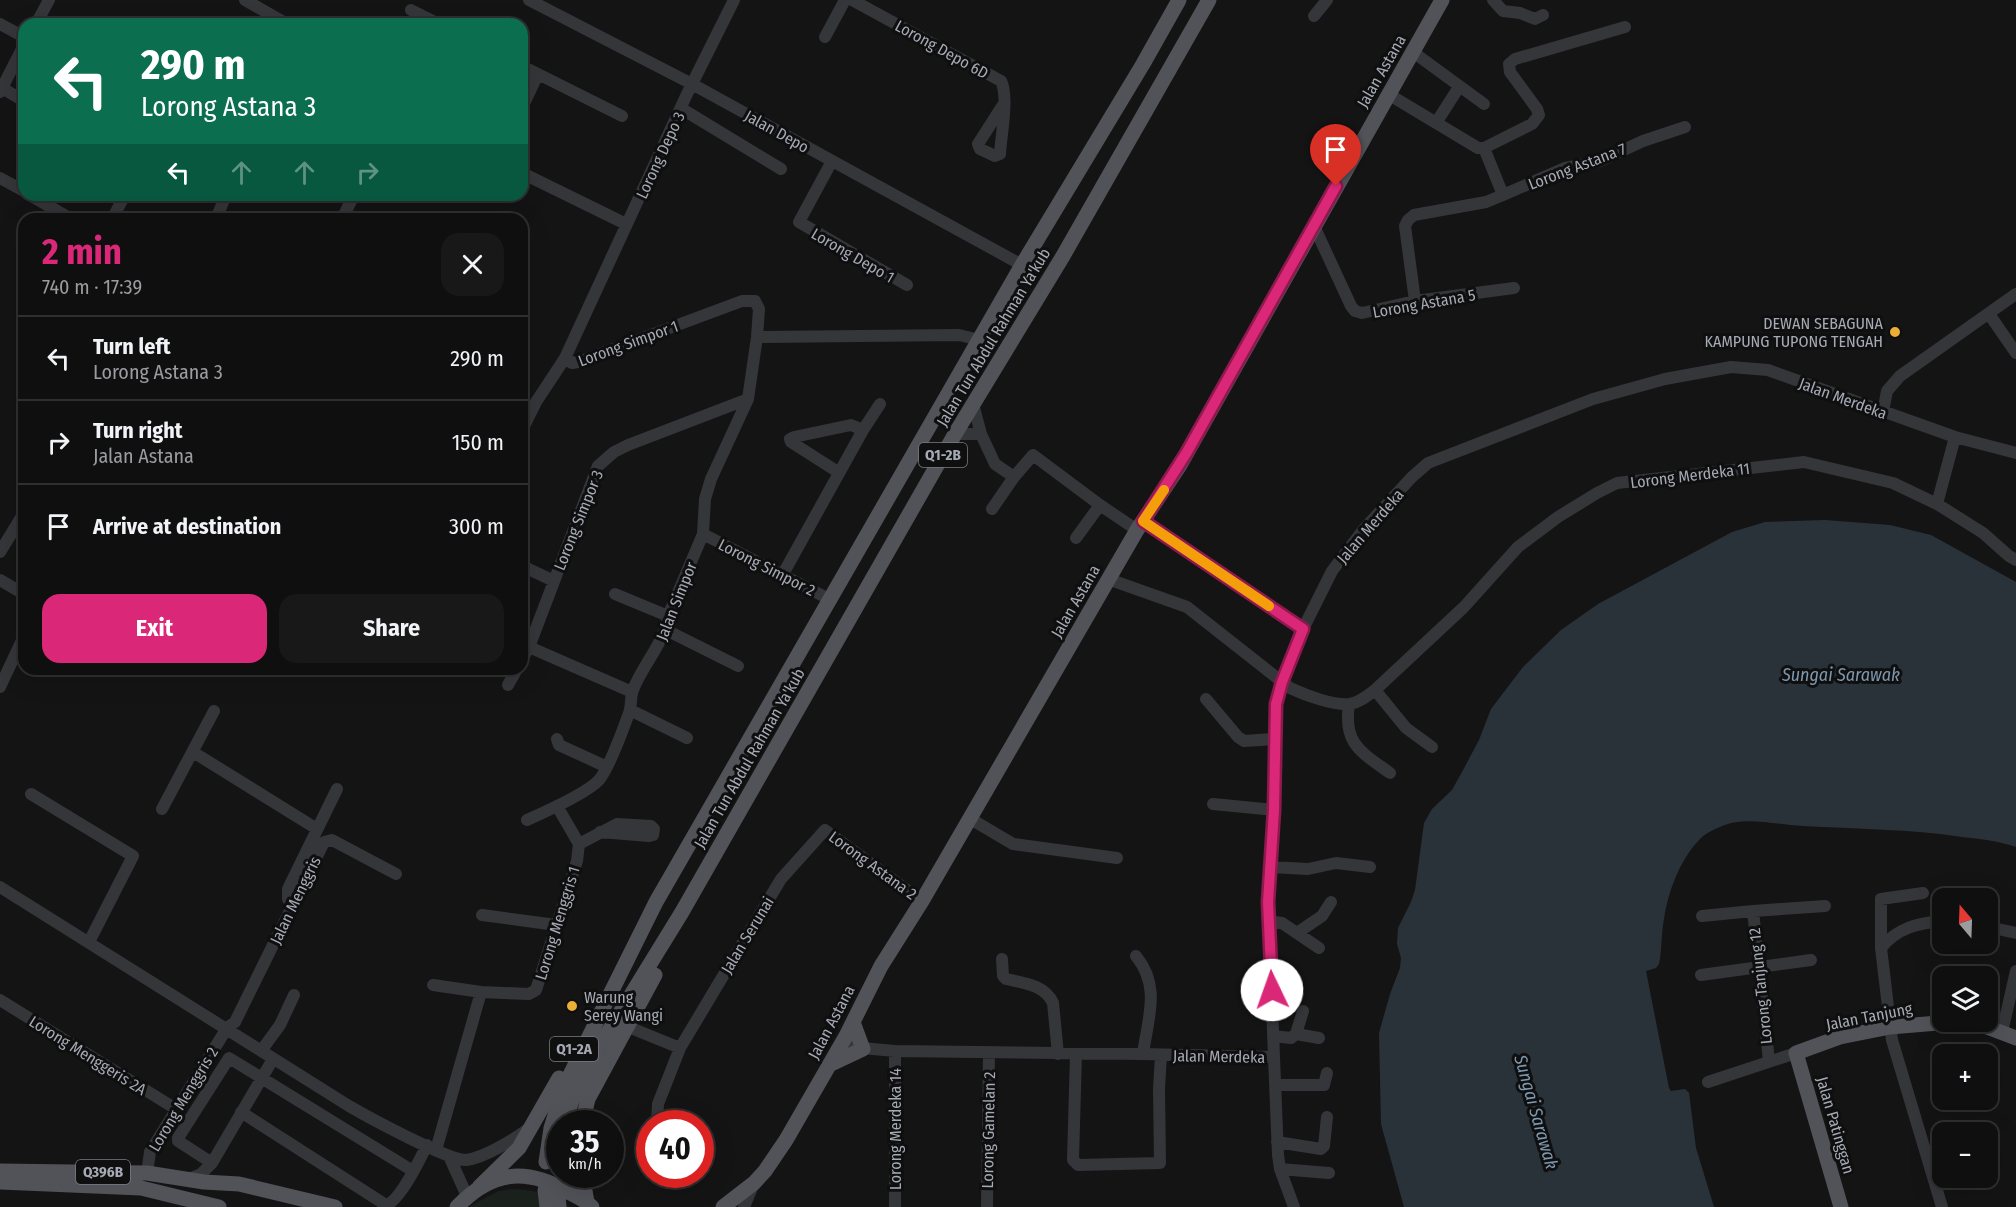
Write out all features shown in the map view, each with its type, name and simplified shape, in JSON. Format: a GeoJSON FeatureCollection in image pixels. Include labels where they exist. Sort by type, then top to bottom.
{"type":"FeatureCollection","features":[{"type":"Feature","properties":{"kind":"main road","name":"Jalan Tun Abdul Rahman Ya'kub"},"geometry":{"type":"LineString","coordinates":[[656,902],[1022,265],[1179,0]]}},
{"type":"Feature","properties":{"kind":"main road","name":"Jalan Tun Abdul Rahman Ya'kub"},"geometry":{"type":"LineString","coordinates":[[682,912],[955,434],[1063,256],[1209,0]]}},
{"type":"Feature","properties":{"kind":"main road","name":"Jalan Astana"},"geometry":{"type":"LineString","coordinates":[[723,1207],[754,1183],[786,1140],[882,966],[1108,579],[1187,452],[1442,0]]}},
{"type":"Feature","properties":{"kind":"main road"},"geometry":{"type":"LineString","coordinates":[[557,1110],[564,1088],[656,902]]}},
{"type":"Feature","properties":{"kind":"main road","name":"Q1-2A"},"geometry":{"type":"LineString","coordinates":[[468,1197],[519,1148],[534,1125],[638,922],[656,902]]}},
{"type":"Feature","properties":{"kind":"main road","name":"Q1-2B"},"geometry":{"type":"LineString","coordinates":[[585,1110],[588,1099],[626,1026],[678,933],[682,912]]}},
{"type":"Feature","properties":{"kind":"main road"},"geometry":{"type":"LineString","coordinates":[[568,1110],[574,1092],[599,1047],[682,912]]}},
{"type":"Feature","properties":{"kind":"main road"},"geometry":{"type":"LineString","coordinates":[[829,1065],[863,1049],[853,1022]]}},
{"type":"Feature","properties":{"kind":"main road","name":"Jalan Tanjung"},"geometry":{"type":"LineString","coordinates":[[1796,1053],[1840,1037],[1890,1027],[1932,1024]]}},
{"type":"Feature","properties":{"kind":"main road","name":"Jalan Patinggan"},"geometry":{"type":"LineString","coordinates":[[1796,1053],[1841,1207]]}},
{"type":"Feature","properties":{"kind":"main road","name":"Q396B"},"geometry":{"type":"LineString","coordinates":[[0,1171],[147,1173],[204,1182],[239,1184],[335,1207]]}},
{"type":"Feature","properties":{"kind":"main road"},"geometry":{"type":"LineString","coordinates":[[468,1197],[499,1178],[523,1175],[554,1184],[589,1205]]}},
{"type":"Feature","properties":{"kind":"main road"},"geometry":{"type":"LineString","coordinates":[[0,1182],[141,1188],[219,1207]]}},
{"type":"Feature","properties":{"kind":"main road"},"geometry":{"type":"LineString","coordinates":[[204,1182],[290,1207]]}},
{"type":"Feature","properties":{"kind":"main road"},"geometry":{"type":"LineString","coordinates":[[585,1188],[589,1205]]}},
{"type":"Feature","properties":{"kind":"main road"},"geometry":{"type":"LineString","coordinates":[[547,1207],[554,1198]]}},
{"type":"Feature","properties":{"kind":"street"},"geometry":{"type":"LineString","coordinates":[[40,18],[50,0]]}},
{"type":"Feature","properties":{"kind":"street"},"geometry":{"type":"LineString","coordinates":[[245,0],[276,18]]}},
{"type":"Feature","properties":{"kind":"street","name":"Jalan Depo"},"geometry":{"type":"LineString","coordinates":[[529,0],[692,84],[1022,265]]}},
{"type":"Feature","properties":{"kind":"street","name":"Lorong Depo 3"},"geometry":{"type":"LineString","coordinates":[[626,224],[734,0]]}},
{"type":"Feature","properties":{"kind":"street"},"geometry":{"type":"LineString","coordinates":[[825,37],[845,0]]}},
{"type":"Feature","properties":{"kind":"street","name":"Lorong Depo 6D"},"geometry":{"type":"LineString","coordinates":[[852,0],[1001,81],[1004,88],[1003,105]]}},
{"type":"Feature","properties":{"kind":"street"},"geometry":{"type":"LineString","coordinates":[[1314,16],[1327,0]]}},
{"type":"Feature","properties":{"kind":"street"},"geometry":{"type":"LineString","coordinates":[[1493,0],[1503,11],[1520,13],[1535,19],[1543,15]]}},
{"type":"Feature","properties":{"kind":"street"},"geometry":{"type":"LineString","coordinates":[[411,10],[427,18]]}},
{"type":"Feature","properties":{"kind":"street"},"geometry":{"type":"LineString","coordinates":[[0,24],[18,34]]}},
{"type":"Feature","properties":{"kind":"street"},"geometry":{"type":"LineString","coordinates":[[1388,94],[1478,148],[1484,148],[1532,124],[1539,116],[1537,109],[1510,72],[1509,64],[1515,59],[1625,27]]}},
{"type":"Feature","properties":{"kind":"street"},"geometry":{"type":"LineString","coordinates":[[1413,52],[1484,104]]}},
{"type":"Feature","properties":{"kind":"street"},"geometry":{"type":"LineString","coordinates":[[18,57],[1,90],[18,98]]}},
{"type":"Feature","properties":{"kind":"street"},"geometry":{"type":"LineString","coordinates":[[528,69],[622,116]]}},
{"type":"Feature","properties":{"kind":"street"},"geometry":{"type":"LineString","coordinates":[[528,95],[538,74]]}},
{"type":"Feature","properties":{"kind":"street"},"geometry":{"type":"LineString","coordinates":[[1436,123],[1459,87]]}},
{"type":"Feature","properties":{"kind":"street"},"geometry":{"type":"LineString","coordinates":[[682,109],[781,169]]}},
{"type":"Feature","properties":{"kind":"street","name":"Lorong Astana 7"},"geometry":{"type":"LineString","coordinates":[[1415,301],[1406,226],[1408,220],[1414,215],[1486,202],[1565,168],[1600,161],[1643,141],[1685,127]]}},
{"type":"Feature","properties":{"kind":"street"},"geometry":{"type":"LineString","coordinates":[[1484,148],[1503,195]]}},
{"type":"Feature","properties":{"kind":"street","name":"Lorong Depo 1"},"geometry":{"type":"LineString","coordinates":[[832,161],[799,222],[907,285]]}},
{"type":"Feature","properties":{"kind":"street"},"geometry":{"type":"LineString","coordinates":[[528,176],[626,224]]}},
{"type":"Feature","properties":{"kind":"street"},"geometry":{"type":"LineString","coordinates":[[0,178],[18,188]]}},
{"type":"Feature","properties":{"kind":"street"},"geometry":{"type":"LineString","coordinates":[[40,201],[61,213]]}},
{"type":"Feature","properties":{"kind":"street","name":"Lorong Simpor 1"},"geometry":{"type":"LineString","coordinates":[[626,224],[565,358],[572,363],[742,300],[755,301],[759,309]]}},
{"type":"Feature","properties":{"kind":"street","name":"Lorong Astana 5"},"geometry":{"type":"LineString","coordinates":[[1314,226],[1355,311],[1362,313],[1415,301],[1515,288]]}},
{"type":"Feature","properties":{"kind":"street"},"geometry":{"type":"LineString","coordinates":[[1883,412],[1887,391],[1892,384],[2016,294]]}},
{"type":"Feature","properties":{"kind":"street","name":"Jalan Simpor"},"geometry":{"type":"LineString","coordinates":[[527,820],[595,784],[607,767],[630,710],[632,692],[666,630],[668,616],[703,534],[705,500],[711,479],[748,399],[759,309]]}},
{"type":"Feature","properties":{"kind":"street"},"geometry":{"type":"LineString","coordinates":[[1989,314],[2016,353]]}},
{"type":"Feature","properties":{"kind":"street"},"geometry":{"type":"LineString","coordinates":[[757,337],[959,335],[980,340]]}},
{"type":"Feature","properties":{"kind":"street"},"geometry":{"type":"LineString","coordinates":[[528,418],[565,358]]}},
{"type":"Feature","properties":{"kind":"street","name":"Jalan Merdeka"},"geometry":{"type":"LineString","coordinates":[[839,1046],[896,1052],[1143,1054],[1274,1058],[1268,921],[1274,810],[1276,704],[1282,682],[1303,629],[1332,571],[1363,530],[1428,463],[1593,399],[1665,379],[1731,367],[1768,370],[1955,437],[2016,453]]}},
{"type":"Feature","properties":{"kind":"street","name":"Lorong Simpor 3"},"geometry":{"type":"LineString","coordinates":[[529,647],[598,466],[604,459],[628,445],[748,399]]}},
{"type":"Feature","properties":{"kind":"street"},"geometry":{"type":"LineString","coordinates":[[783,574],[838,472],[880,404]]}},
{"type":"Feature","properties":{"kind":"street"},"geometry":{"type":"LineString","coordinates":[[973,404],[981,434],[995,464],[1014,477]]}},
{"type":"Feature","properties":{"kind":"street"},"geometry":{"type":"LineString","coordinates":[[838,472],[791,442],[790,439],[851,425],[863,430]]}},
{"type":"Feature","properties":{"kind":"street"},"geometry":{"type":"LineString","coordinates":[[955,434],[981,434]]}},
{"type":"Feature","properties":{"kind":"street"},"geometry":{"type":"LineString","coordinates":[[1937,504],[1955,437]]}},
{"type":"Feature","properties":{"kind":"street"},"geometry":{"type":"LineString","coordinates":[[992,509],[1014,477],[1034,455],[1100,505],[1140,526],[1303,629]]}},
{"type":"Feature","properties":{"kind":"street","name":"Lorong Merdeka 11"},"geometry":{"type":"LineString","coordinates":[[1349,704],[1362,700],[1375,690],[1464,608],[1518,547],[1558,518],[1617,483],[1803,462],[1893,483],[1937,504],[1983,533],[2016,560]]}},
{"type":"Feature","properties":{"kind":"street"},"geometry":{"type":"LineString","coordinates":[[1076,538],[1100,505]]}},
{"type":"Feature","properties":{"kind":"street"},"geometry":{"type":"LineString","coordinates":[[0,552],[18,523]]}},
{"type":"Feature","properties":{"kind":"street","name":"Lorong Simpor 2"},"geometry":{"type":"LineString","coordinates":[[703,534],[831,600]]}},
{"type":"Feature","properties":{"kind":"street"},"geometry":{"type":"LineString","coordinates":[[528,569],[554,581]]}},
{"type":"Feature","properties":{"kind":"street"},"geometry":{"type":"LineString","coordinates":[[1108,579],[1187,607],[1282,682],[1306,695],[1349,704],[1346,722],[1350,738],[1366,755],[1390,773]]}},
{"type":"Feature","properties":{"kind":"street"},"geometry":{"type":"LineString","coordinates":[[0,580],[18,590]]}},
{"type":"Feature","properties":{"kind":"street"},"geometry":{"type":"LineString","coordinates":[[615,594],[668,616]]}},
{"type":"Feature","properties":{"kind":"street"},"geometry":{"type":"LineString","coordinates":[[666,630],[738,666]]}},
{"type":"Feature","properties":{"kind":"street"},"geometry":{"type":"LineString","coordinates":[[529,647],[632,692]]}},
{"type":"Feature","properties":{"kind":"street"},"geometry":{"type":"LineString","coordinates":[[0,687],[18,649]]}},
{"type":"Feature","properties":{"kind":"street"},"geometry":{"type":"LineString","coordinates":[[508,685],[514,675]]}},
{"type":"Feature","properties":{"kind":"street"},"geometry":{"type":"LineString","coordinates":[[1375,690],[1406,728],[1432,747]]}},
{"type":"Feature","properties":{"kind":"street"},"geometry":{"type":"LineString","coordinates":[[1206,699],[1244,741],[1274,739]]}},
{"type":"Feature","properties":{"kind":"street"},"geometry":{"type":"LineString","coordinates":[[630,710],[687,738]]}},
{"type":"Feature","properties":{"kind":"street"},"geometry":{"type":"LineString","coordinates":[[162,810],[214,711]]}},
{"type":"Feature","properties":{"kind":"street"},"geometry":{"type":"LineString","coordinates":[[557,739],[559,745],[607,767]]}},
{"type":"Feature","properties":{"kind":"street"},"geometry":{"type":"LineString","coordinates":[[193,752],[317,829]]}},
{"type":"Feature","properties":{"kind":"street"},"geometry":{"type":"LineString","coordinates":[[292,906],[288,899],[288,889],[337,789]]}},
{"type":"Feature","properties":{"kind":"street"},"geometry":{"type":"LineString","coordinates":[[31,794],[133,856],[89,942]]}},
{"type":"Feature","properties":{"kind":"street"},"geometry":{"type":"LineString","coordinates":[[1213,804],[1274,810]]}},
{"type":"Feature","properties":{"kind":"street","name":"Lorong Menggris 1"},"geometry":{"type":"LineString","coordinates":[[433,985],[481,992],[530,994],[536,990],[577,861],[579,844],[557,806]]}},
{"type":"Feature","properties":{"kind":"street"},"geometry":{"type":"LineString","coordinates":[[969,818],[1013,844],[1117,858]]}},
{"type":"Feature","properties":{"kind":"street","name":"Lorong Astana 2"},"geometry":{"type":"LineString","coordinates":[[825,830],[922,901]]}},
{"type":"Feature","properties":{"kind":"street","name":"Jalan Serunai"},"geometry":{"type":"LineString","coordinates":[[658,1110],[680,1048],[781,879],[825,830]]}},
{"type":"Feature","properties":{"kind":"street"},"geometry":{"type":"LineString","coordinates":[[579,844],[600,832]]}},
{"type":"Feature","properties":{"kind":"street","name":"Jalan Menggris"},"geometry":{"type":"LineString","coordinates":[[227,1028],[235,1022],[324,842],[328,839],[332,840],[396,874]]}},
{"type":"Feature","properties":{"kind":"street"},"geometry":{"type":"LineString","coordinates":[[1271,867],[1308,869],[1336,863],[1370,867]]}},
{"type":"Feature","properties":{"kind":"street"},"geometry":{"type":"LineString","coordinates":[[0,888],[374,1121],[448,1156],[466,1160],[510,1142],[534,1125]]}},
{"type":"Feature","properties":{"kind":"street"},"geometry":{"type":"LineString","coordinates":[[1923,893],[1881,899],[1881,948],[1892,1040],[1942,1207]]}},
{"type":"Feature","properties":{"kind":"street"},"geometry":{"type":"LineString","coordinates":[[1298,933],[1322,916],[1331,902]]}},
{"type":"Feature","properties":{"kind":"street","name":"Lorong Tanjung 12"},"geometry":{"type":"LineString","coordinates":[[1769,1060],[1753,911],[1825,906]]}},
{"type":"Feature","properties":{"kind":"street"},"geometry":{"type":"LineString","coordinates":[[1701,916],[1753,911]]}},
{"type":"Feature","properties":{"kind":"street"},"geometry":{"type":"LineString","coordinates":[[482,915],[556,925]]}},
{"type":"Feature","properties":{"kind":"street"},"geometry":{"type":"LineString","coordinates":[[1268,921],[1282,924],[1319,948]]}},
{"type":"Feature","properties":{"kind":"street"},"geometry":{"type":"LineString","coordinates":[[1881,948],[1889,938],[1910,926],[1932,923]]}},
{"type":"Feature","properties":{"kind":"street"},"geometry":{"type":"LineString","coordinates":[[1998,929],[2016,933]]}},
{"type":"Feature","properties":{"kind":"street"},"geometry":{"type":"LineString","coordinates":[[1136,956],[1147,973],[1152,992],[1143,1054]]}},
{"type":"Feature","properties":{"kind":"street"},"geometry":{"type":"LineString","coordinates":[[1002,959],[1003,976],[1006,979],[1044,990],[1049,996],[1053,1003],[1058,1054]]}},
{"type":"Feature","properties":{"kind":"street"},"geometry":{"type":"LineString","coordinates":[[1701,975],[1811,960]]}},
{"type":"Feature","properties":{"kind":"street"},"geometry":{"type":"LineString","coordinates":[[2009,1035],[2016,971]]}},
{"type":"Feature","properties":{"kind":"street"},"geometry":{"type":"LineString","coordinates":[[241,1113],[386,1205],[392,1203],[431,1148],[481,992]]}},
{"type":"Feature","properties":{"kind":"street"},"geometry":{"type":"LineString","coordinates":[[261,1051],[280,1025],[294,995]]}},
{"type":"Feature","properties":{"kind":"street","name":"Lorong Menggeris 2A"},"geometry":{"type":"LineString","coordinates":[[0,1000],[176,1109]]}},
{"type":"Feature","properties":{"kind":"street"},"geometry":{"type":"LineString","coordinates":[[1273,1036],[1291,1038],[1296,1034],[1303,1011]]}},
{"type":"Feature","properties":{"kind":"street"},"geometry":{"type":"LineString","coordinates":[[626,1026],[680,1048]]}},
{"type":"Feature","properties":{"kind":"street","name":"Lorong Menggris 2"},"geometry":{"type":"LineString","coordinates":[[147,1173],[150,1152],[227,1028]]}},
{"type":"Feature","properties":{"kind":"street"},"geometry":{"type":"LineString","coordinates":[[1296,1034],[1319,1038]]}},
{"type":"Feature","properties":{"kind":"street","name":"Lorong Merdeka 14"},"geometry":{"type":"LineString","coordinates":[[896,1052],[896,1207]]}},
{"type":"Feature","properties":{"kind":"street","name":"Lorong Gamelan 2"},"geometry":{"type":"LineString","coordinates":[[987,1207],[990,1052]]}},
{"type":"Feature","properties":{"kind":"street","name":"Lorong Tanjung 12"},"geometry":{"type":"LineString","coordinates":[[1708,1082],[1769,1060],[1796,1053]]}},
{"type":"Feature","properties":{"kind":"street"},"geometry":{"type":"LineString","coordinates":[[1076,1054],[1073,1160],[1078,1165],[1160,1163],[1161,1055]]}},
{"type":"Feature","properties":{"kind":"street"},"geometry":{"type":"LineString","coordinates":[[212,1163],[178,1141],[226,1059],[231,1058],[413,1171]]}},
{"type":"Feature","properties":{"kind":"street"},"geometry":{"type":"LineString","coordinates":[[1274,1058],[1277,1143],[1281,1169],[1294,1207]]}},
{"type":"Feature","properties":{"kind":"street"},"geometry":{"type":"LineString","coordinates":[[189,1179],[201,1174],[212,1163],[273,1059]]}},
{"type":"Feature","properties":{"kind":"street"},"geometry":{"type":"LineString","coordinates":[[1276,1084],[1324,1085],[1327,1072]]}},
{"type":"Feature","properties":{"kind":"street"},"geometry":{"type":"LineString","coordinates":[[1277,1143],[1321,1149],[1324,1146],[1327,1117]]}},
{"type":"Feature","properties":{"kind":"street"},"geometry":{"type":"LineString","coordinates":[[448,1156],[455,1166],[468,1197]]}},
{"type":"Feature","properties":{"kind":"street"},"geometry":{"type":"LineString","coordinates":[[1281,1169],[1329,1173]]}},
{"type":"Feature","properties":{"kind":"street"},"geometry":{"type":"LineString","coordinates":[[744,1207],[754,1183]]}},
{"type":"Feature","properties":{"kind":"shaded area"},"geometry":{"type":"Polygon","coordinates":[[[512,1189],[542,1194],[570,1207],[469,1207],[498,1191],[512,1189]]]}},
{"type":"Feature","properties":{"kind":"water","name":"Sungai Sarawak"},"geometry":{"type":"Polygon","coordinates":[[[1825,520],[1890,525],[1931,535],[2016,582],[2016,847],[1990,840],[1923,832],[1803,826],[1757,821],[1731,823],[1708,833],[1688,854],[1672,886],[1663,925],[1659,964],[1656,968],[1646,971],[1669,1088],[1671,1091],[1685,1089],[1689,1093],[1696,1148],[1714,1207],[1404,1207],[1381,1124],[1379,1033],[1400,968],[1398,928],[1415,890],[1424,823],[1432,809],[1452,790],[1479,740],[1491,709],[1523,667],[1561,630],[1598,604],[1732,532],[1765,522],[1825,520]]]}},
{"type":"Feature","properties":{"kind":"slow traffic"},"geometry":{"type":"LineString","coordinates":[[1164,490],[1143,521],[1269,606]]}},
{"type":"Feature","properties":{"kind":"place","name":"DEWAN SEBAGUNA KAMPUNG TUPONG TENGAH"},"geometry":{"type":"Point","coordinates":[1895,332]}},
{"type":"Feature","properties":{"kind":"place","name":"Warung Serey Wangi"},"geometry":{"type":"Point","coordinates":[572,1006]}},
{"type":"Feature","properties":{"kind":"route"},"geometry":{"type":"LineString","coordinates":[[1272,990],[1268,902],[1274,810],[1276,704],[1282,682],[1303,629],[1143,521],[1180,465],[1336,186]]}}]}
